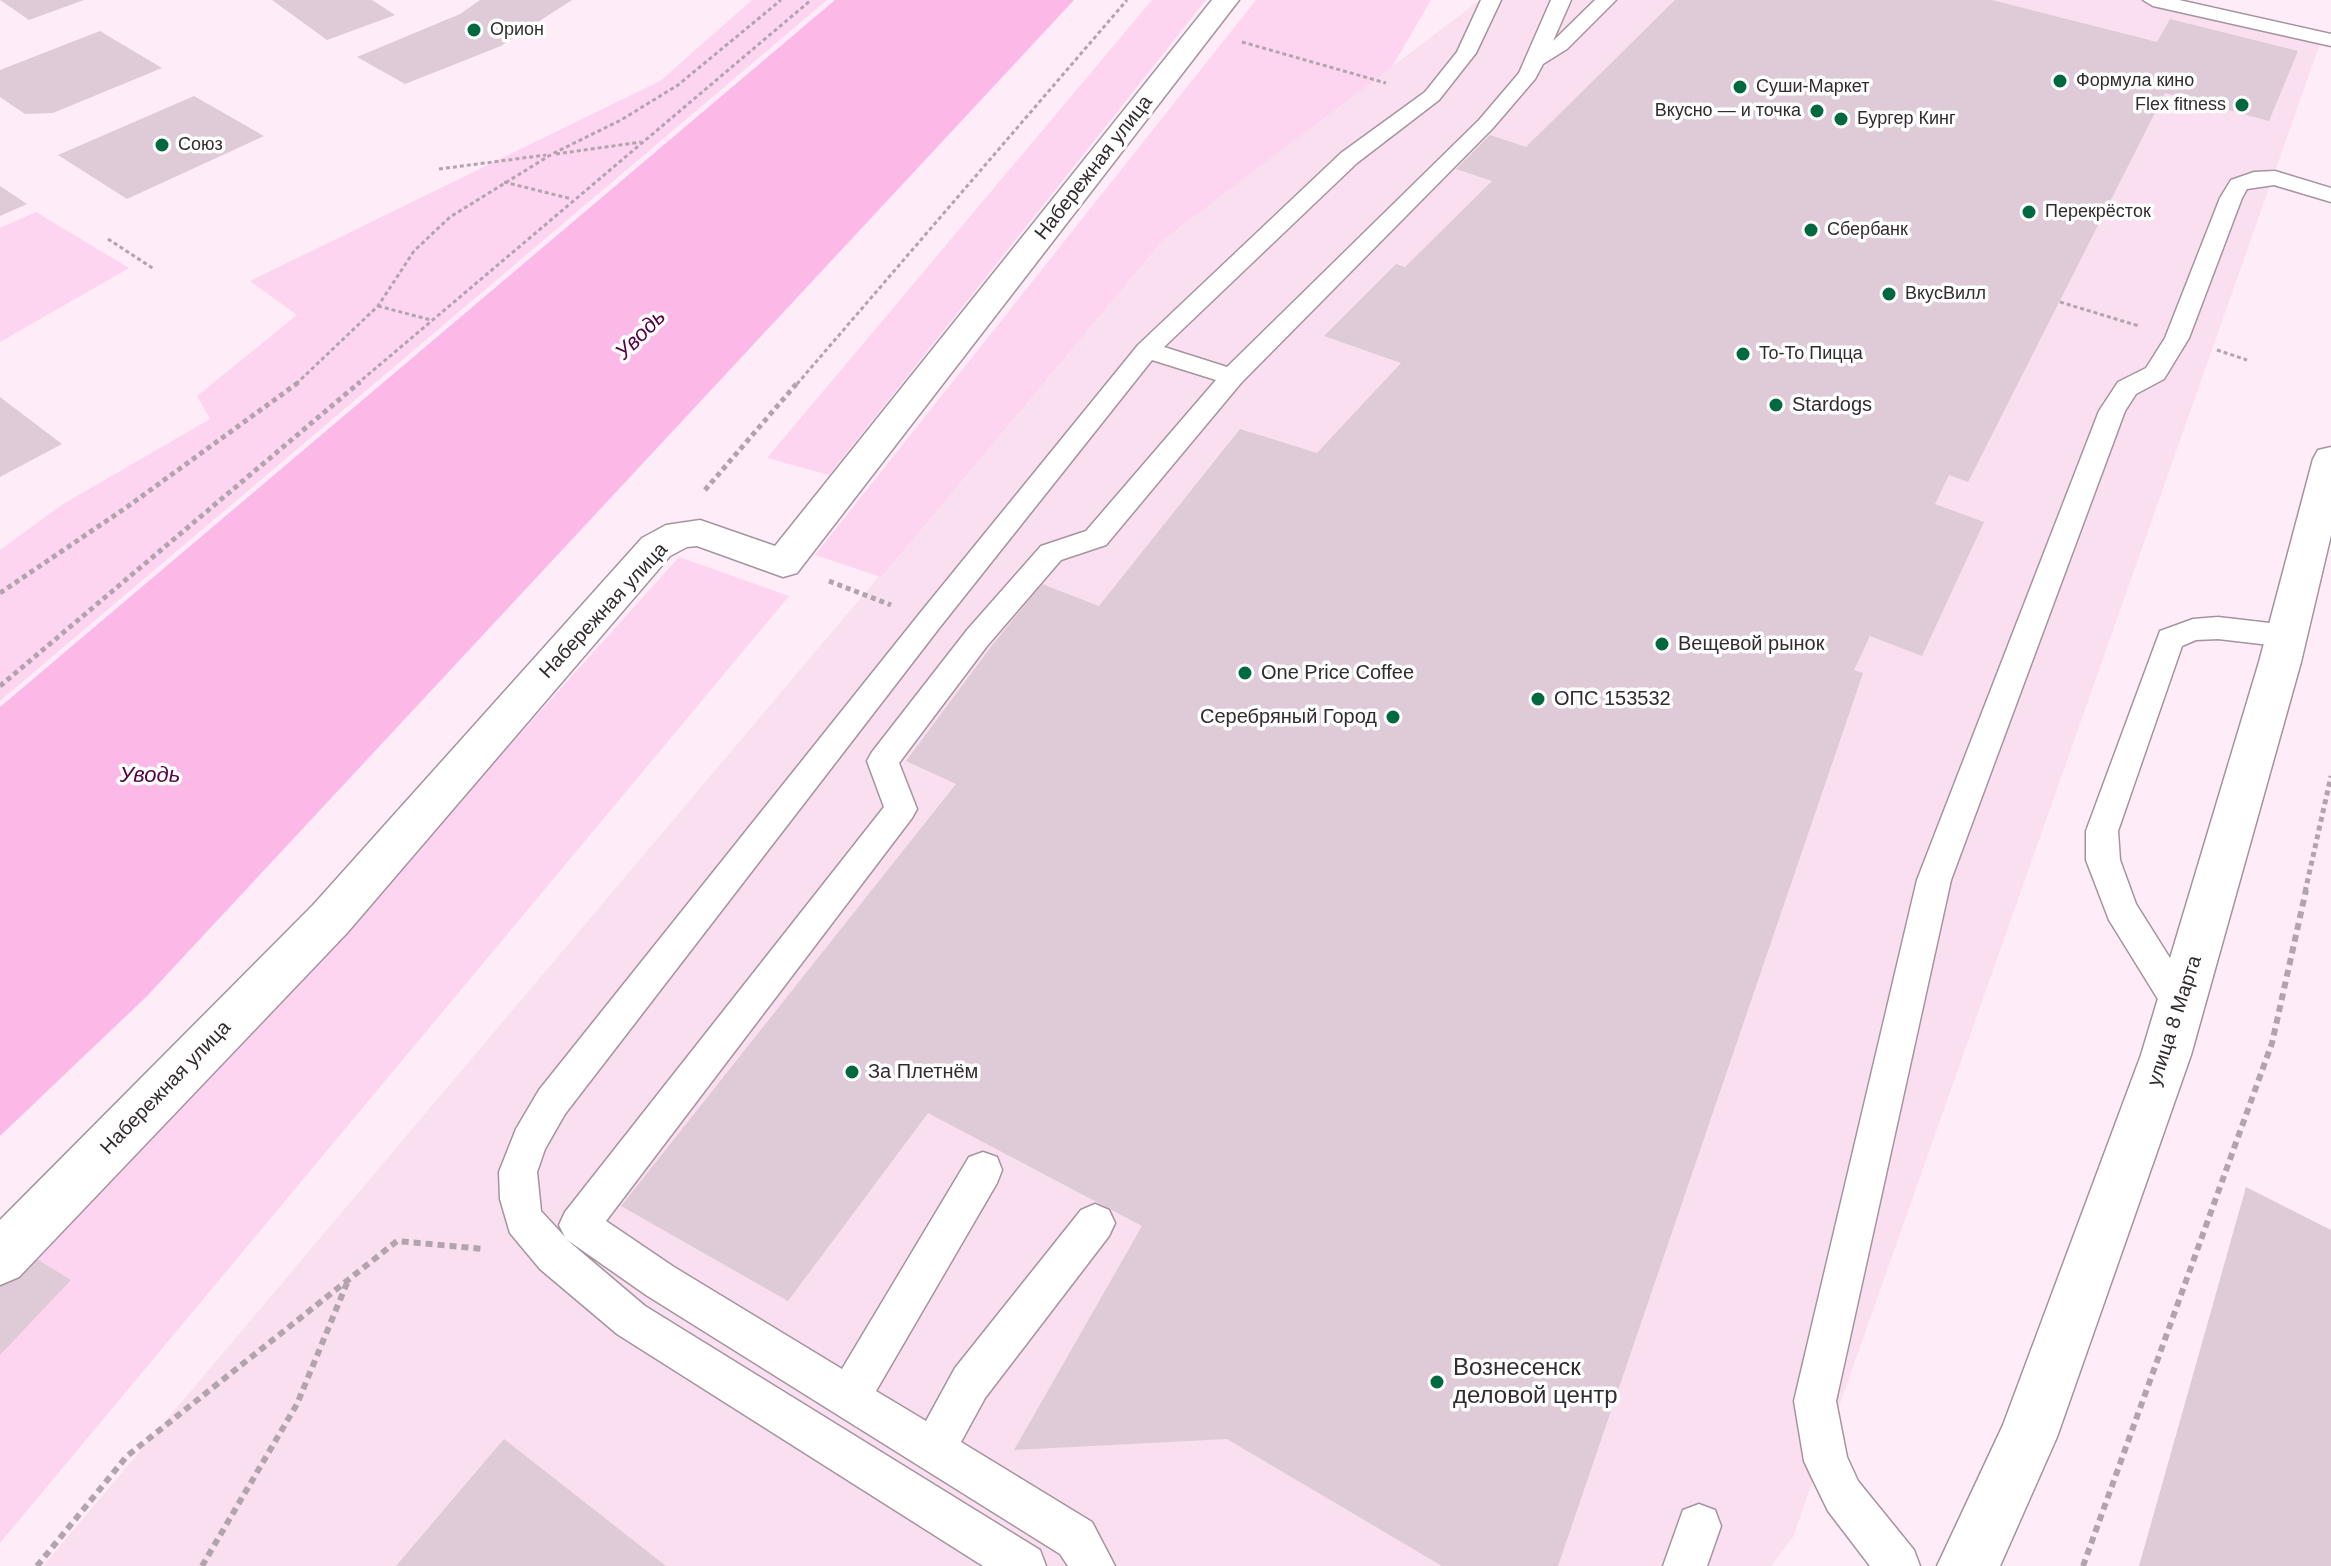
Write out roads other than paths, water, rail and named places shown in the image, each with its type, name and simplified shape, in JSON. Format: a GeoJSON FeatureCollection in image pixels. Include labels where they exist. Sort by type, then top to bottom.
{"type":"FeatureCollection","features":[{"type":"Feature","properties":{"kind":"street","name":"Набережная улица"},"geometry":{"type":"LineString","coordinates":[[0,1258],[330,919],[656,547],[680,534],[700,533],[783,563],[1226,0]]}},
{"type":"Feature","properties":{"kind":"street","name":"улица 8 Марта"},"geometry":{"type":"LineString","coordinates":[[1968,1566],[2028,1437],[2182,1006],[2287,636],[2331,459]]}},
{"type":"Feature","properties":{"kind":"lane"},"geometry":{"type":"LineString","coordinates":[[1024,1566],[631,1320],[554,1255],[524,1220],[518,1172],[529,1142],[552,1102],[930,620],[1147,350],[1349,158],[1432,96],[1466,53],[1491,0]]}},
{"type":"Feature","properties":{"kind":"lane"},"geometry":{"type":"LineString","coordinates":[[554,1255],[901,809],[883,761],[968,650],[1051,553],[1096,538],[1232,377],[1486,124],[1528,75],[1561,0]]}},
{"type":"Feature","properties":{"kind":"lane"},"geometry":{"type":"LineString","coordinates":[[1534,60],[1560,45],[1606,0]]}},
{"type":"Feature","properties":{"kind":"lane"},"geometry":{"type":"LineString","coordinates":[[2153,0],[2331,40]]}},
{"type":"Feature","properties":{"kind":"lane"},"geometry":{"type":"LineString","coordinates":[[2198,0],[2331,30]]}},
{"type":"Feature","properties":{"kind":"lane"},"geometry":{"type":"LineString","coordinates":[[1898,1566],[1843,1496],[1826,1461],[1815,1401],[1934,880],[2112,411],[2127,388],[2155,373],[2177,338],[2231,198],[2239,185],[2254,179],[2275,178],[2331,195]]}},
{"type":"Feature","properties":{"kind":"lane"},"geometry":{"type":"LineString","coordinates":[[1147,350],[1232,377]]}},
{"type":"Feature","properties":{"kind":"lane"},"geometry":{"type":"LineString","coordinates":[[2182,1006],[2121,910],[2103,860],[2102,831],[2170,639],[2193,630],[2218,628],[2287,636]]}},
{"type":"Feature","properties":{"kind":"lane"},"geometry":{"type":"LineString","coordinates":[[849,1397],[983,1170]]}},
{"type":"Feature","properties":{"kind":"lane"},"geometry":{"type":"LineString","coordinates":[[933,1450],[970,1383],[1095,1223]]}},
{"type":"Feature","properties":{"kind":"lane"},"geometry":{"type":"LineString","coordinates":[[579,1225],[660,1281],[1076,1538],[1093,1566]]}},
{"type":"Feature","properties":{"kind":"water","name":"Уводь"},"geometry":{"type":"Polygon","coordinates":[[[835,0],[1074,0],[146,997],[0,1136],[0,707],[835,0]]]}},
{"type":"Feature","properties":{"kind":"place","name":"Орион"},"geometry":{"type":"Point","coordinates":[474,30]}},
{"type":"Feature","properties":{"kind":"place","name":"Формула кино"},"geometry":{"type":"Point","coordinates":[2060,81]}},
{"type":"Feature","properties":{"kind":"place","name":"Суши-Маркет"},"geometry":{"type":"Point","coordinates":[1740,87]}},
{"type":"Feature","properties":{"kind":"place","name":"Flex fitness"},"geometry":{"type":"Point","coordinates":[2242,105]}},
{"type":"Feature","properties":{"kind":"place","name":"Вкусно — и точка"},"geometry":{"type":"Point","coordinates":[1817,111]}},
{"type":"Feature","properties":{"kind":"place","name":"Бургер Кинг"},"geometry":{"type":"Point","coordinates":[1841,119]}},
{"type":"Feature","properties":{"kind":"place","name":"Союз"},"geometry":{"type":"Point","coordinates":[162,145]}},
{"type":"Feature","properties":{"kind":"place","name":"Перекрёсток"},"geometry":{"type":"Point","coordinates":[2029,212]}},
{"type":"Feature","properties":{"kind":"place","name":"Сбербанк"},"geometry":{"type":"Point","coordinates":[1811,230]}},
{"type":"Feature","properties":{"kind":"place","name":"ВкусВилл"},"geometry":{"type":"Point","coordinates":[1889,294]}},
{"type":"Feature","properties":{"kind":"place","name":"То-То Пицца"},"geometry":{"type":"Point","coordinates":[1743,354]}},
{"type":"Feature","properties":{"kind":"place","name":"Stardogs"},"geometry":{"type":"Point","coordinates":[1776,405]}},
{"type":"Feature","properties":{"kind":"place","name":"Вещевой рынок"},"geometry":{"type":"Point","coordinates":[1662,644]}},
{"type":"Feature","properties":{"kind":"place","name":"One Price Coffee"},"geometry":{"type":"Point","coordinates":[1245,673]}},
{"type":"Feature","properties":{"kind":"place","name":"ОПС 153532"},"geometry":{"type":"Point","coordinates":[1538,699]}},
{"type":"Feature","properties":{"kind":"place","name":"Серебряный Город"},"geometry":{"type":"Point","coordinates":[1393,717]}},
{"type":"Feature","properties":{"kind":"place","name":"За Плетнём"},"geometry":{"type":"Point","coordinates":[852,1072]}},
{"type":"Feature","properties":{"kind":"place","name":"Вознесенск деловой центр"},"geometry":{"type":"Point","coordinates":[1437,1382]}}]}
